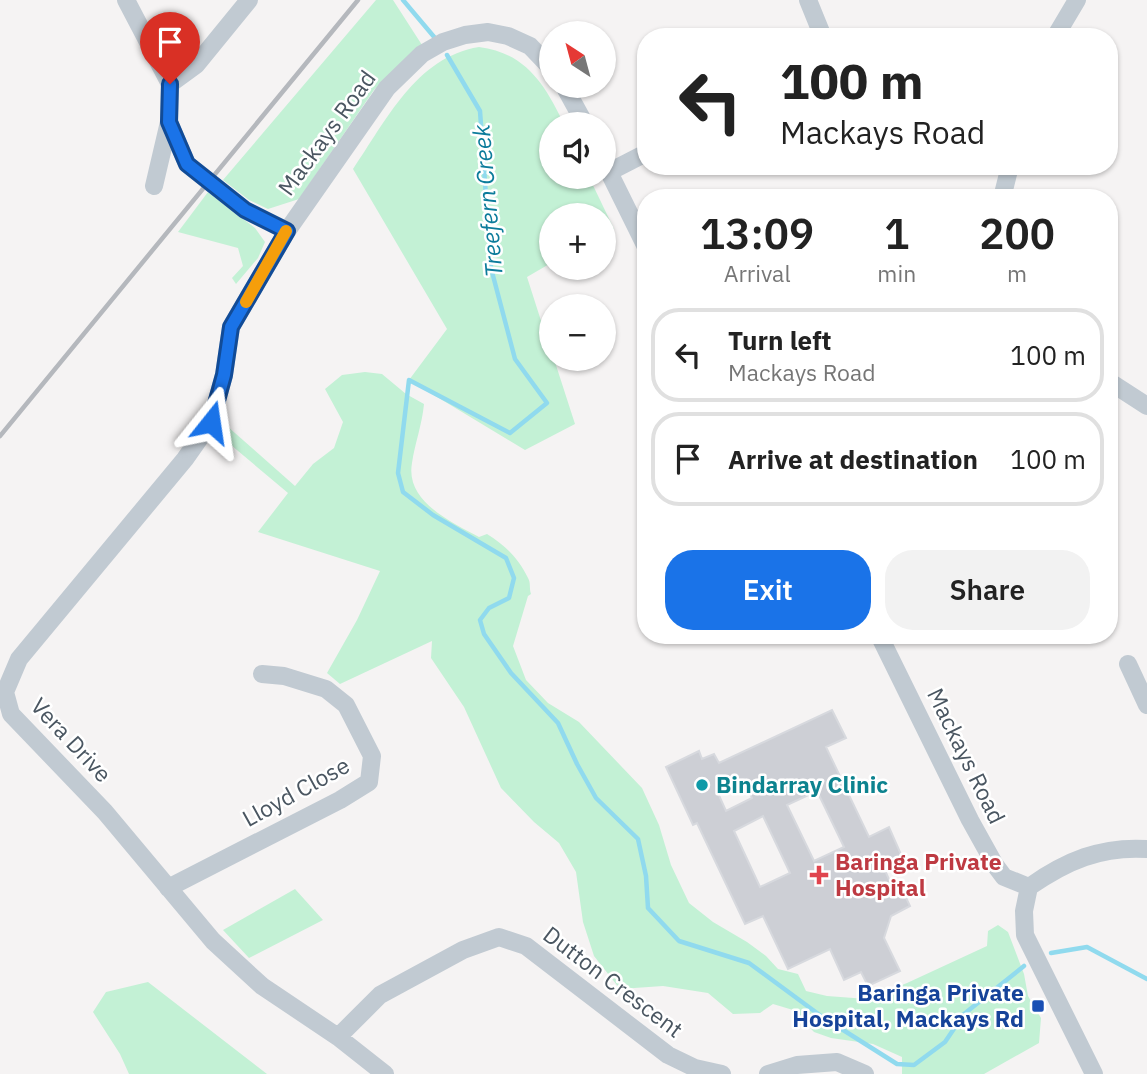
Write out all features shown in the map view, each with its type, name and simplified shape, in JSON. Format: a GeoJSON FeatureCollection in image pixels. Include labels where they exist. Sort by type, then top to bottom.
{"type":"FeatureCollection","features":[{"type":"Feature","properties":{"kind":"street","name":"Mackays Road"},"geometry":{"type":"LineString","coordinates":[[127,0],[170,84],[169,122],[187,164],[245,210],[287,231],[387,88],[422,54],[443,42],[488,32],[508,36],[530,46],[539,55]]}},
{"type":"Feature","properties":{"kind":"street"},"geometry":{"type":"LineString","coordinates":[[170,84],[196,65],[249,0]]}},
{"type":"Feature","properties":{"kind":"street"},"geometry":{"type":"LineString","coordinates":[[808,0],[819,28]]}},
{"type":"Feature","properties":{"kind":"street"},"geometry":{"type":"LineString","coordinates":[[1060,28],[1077,0]]}},
{"type":"Feature","properties":{"kind":"street"},"geometry":{"type":"LineString","coordinates":[[154,186],[169,122]]}},
{"type":"Feature","properties":{"kind":"street"},"geometry":{"type":"LineString","coordinates":[[616,164],[637,156]]}},
{"type":"Feature","properties":{"kind":"street"},"geometry":{"type":"LineString","coordinates":[[616,187],[637,229]]}},
{"type":"Feature","properties":{"kind":"street","name":"Vera Drive"},"geometry":{"type":"LineString","coordinates":[[287,231],[231,327],[224,375],[211,422],[178,467],[19,659],[5,692],[11,715],[105,812],[213,941],[262,986],[338,1037],[386,1074]]}},
{"type":"Feature","properties":{"kind":"street"},"geometry":{"type":"LineString","coordinates":[[1118,387],[1147,406]]}},
{"type":"Feature","properties":{"kind":"street","name":"Mackays Road"},"geometry":{"type":"LineString","coordinates":[[883,644],[975,831],[995,865],[1004,877],[1029,887]]}},
{"type":"Feature","properties":{"kind":"street"},"geometry":{"type":"LineString","coordinates":[[1128,664],[1147,705]]}},
{"type":"Feature","properties":{"kind":"street","name":"Lloyd Close"},"geometry":{"type":"LineString","coordinates":[[168,888],[340,800],[369,782],[372,756],[346,705],[326,689],[284,676],[262,674]]}},
{"type":"Feature","properties":{"kind":"street"},"geometry":{"type":"LineString","coordinates":[[1094,1074],[1025,935],[1024,911],[1029,887],[1058,867],[1097,854],[1121,847],[1147,849]]}},
{"type":"Feature","properties":{"kind":"street","name":"Dutton Crescent"},"geometry":{"type":"LineString","coordinates":[[338,1037],[380,995],[463,950],[499,937],[526,946],[668,1055],[695,1068],[722,1074]]}},
{"type":"Feature","properties":{"kind":"street"},"geometry":{"type":"LineString","coordinates":[[768,1074],[797,1065],[837,1062],[865,1074]]}},
{"type":"Feature","properties":{"kind":"green space"},"geometry":{"type":"Polygon","coordinates":[[[376,0],[393,0],[422,45],[374,90],[299,199],[268,209],[249,200],[223,180],[376,0]]]}},
{"type":"Feature","properties":{"kind":"green space"},"geometry":{"type":"Polygon","coordinates":[[[479,47],[495,50],[522,64],[532,73],[539,82],[539,98],[550,98],[558,112],[539,112],[539,189],[595,189],[602,203],[539,203],[539,270],[527,277],[539,314],[539,371],[558,371],[575,424],[525,450],[409,380],[447,329],[353,169],[391,112],[420,77],[457,53],[479,47]]]}},
{"type":"Feature","properties":{"kind":"green space"},"geometry":{"type":"Polygon","coordinates":[[[208,192],[255,228],[265,242],[258,258],[236,284],[232,278],[243,266],[238,248],[178,232],[208,192]]]}},
{"type":"Feature","properties":{"kind":"green space"},"geometry":{"type":"Polygon","coordinates":[[[365,372],[382,374],[406,394],[424,404],[412,463],[416,488],[432,509],[479,537],[487,534],[506,548],[520,564],[529,580],[531,594],[528,596],[513,646],[526,680],[548,703],[579,722],[642,788],[659,825],[671,865],[689,903],[766,956],[778,969],[798,974],[806,991],[827,996],[867,999],[987,946],[988,931],[998,925],[1008,932],[1024,974],[1028,996],[1041,1018],[1039,1043],[984,1074],[902,1074],[902,1057],[873,1044],[831,1038],[814,1032],[793,1010],[773,1004],[760,1013],[733,1014],[708,993],[663,986],[620,989],[594,956],[583,922],[576,872],[559,843],[501,788],[464,707],[431,658],[432,641],[340,684],[327,673],[357,620],[380,571],[258,532],[288,493],[219,435],[227,426],[295,486],[313,464],[334,448],[343,422],[325,389],[342,375],[365,372]]]}},
{"type":"Feature","properties":{"kind":"green space"},"geometry":{"type":"Polygon","coordinates":[[[295,889],[323,920],[249,958],[223,930],[295,889]]]}},
{"type":"Feature","properties":{"kind":"green space"},"geometry":{"type":"Polygon","coordinates":[[[148,982],[267,1074],[129,1074],[120,1054],[93,1012],[106,992],[148,982]]]}},
{"type":"Feature","properties":{"kind":"building"},"geometry":{"type":"Polygon","coordinates":[[[832,710],[846,738],[826,747],[869,837],[889,827],[903,859],[884,868],[894,891],[901,887],[910,906],[891,916],[884,938],[900,971],[868,986],[861,972],[844,980],[830,949],[788,969],[763,916],[745,924],[697,823],[693,825],[666,767],[699,751],[702,759],[714,754],[719,763],[832,710]],[[744,779],[717,791],[726,811],[752,798],[744,779]],[[817,791],[787,805],[814,861],[844,847],[817,791]],[[763,816],[734,831],[760,887],[790,873],[763,816]]]}},
{"type":"Feature","properties":{"kind":"waterway","name":"Treefern Creek"},"geometry":{"type":"LineString","coordinates":[[403,0],[435,38]]}},
{"type":"Feature","properties":{"kind":"waterway","name":"Treefern Creek"},"geometry":{"type":"LineString","coordinates":[[447,55],[480,111],[491,268],[515,359],[547,403],[510,433],[409,380],[398,473],[403,492],[433,515],[506,558],[514,578],[509,598],[489,608],[480,620],[484,634],[511,673],[558,723],[596,798],[638,839],[646,876],[648,908],[679,941],[749,963],[821,1016],[897,1064],[914,1065],[945,1042],[964,1014],[1024,966]]}},
{"type":"Feature","properties":{"kind":"waterway","name":"Treefern Creek"},"geometry":{"type":"LineString","coordinates":[[1051,953],[1087,947],[1147,979]]}},
{"type":"Feature","properties":{"kind":"railway"},"geometry":{"type":"LineString","coordinates":[[0,436],[358,0]]}},
{"type":"Feature","properties":{"kind":"slow traffic"},"geometry":{"type":"LineString","coordinates":[[246,302],[286,231]]}},
{"type":"Feature","properties":{"kind":"place","name":"Bindarray Clinic"},"geometry":{"type":"Point","coordinates":[702,785]}},
{"type":"Feature","properties":{"kind":"place","name":"Baringa Private Hospital"},"geometry":{"type":"Point","coordinates":[819,875]}},
{"type":"Feature","properties":{"kind":"place","name":"Baringa Private Hospital, Mackays Rd"},"geometry":{"type":"Point","coordinates":[1038,1006]}},
{"type":"Feature","properties":{"kind":"route"},"geometry":{"type":"LineString","coordinates":[[170,84],[169,122],[187,164],[245,210],[287,231],[231,327],[224,375],[211,422]]}}]}
